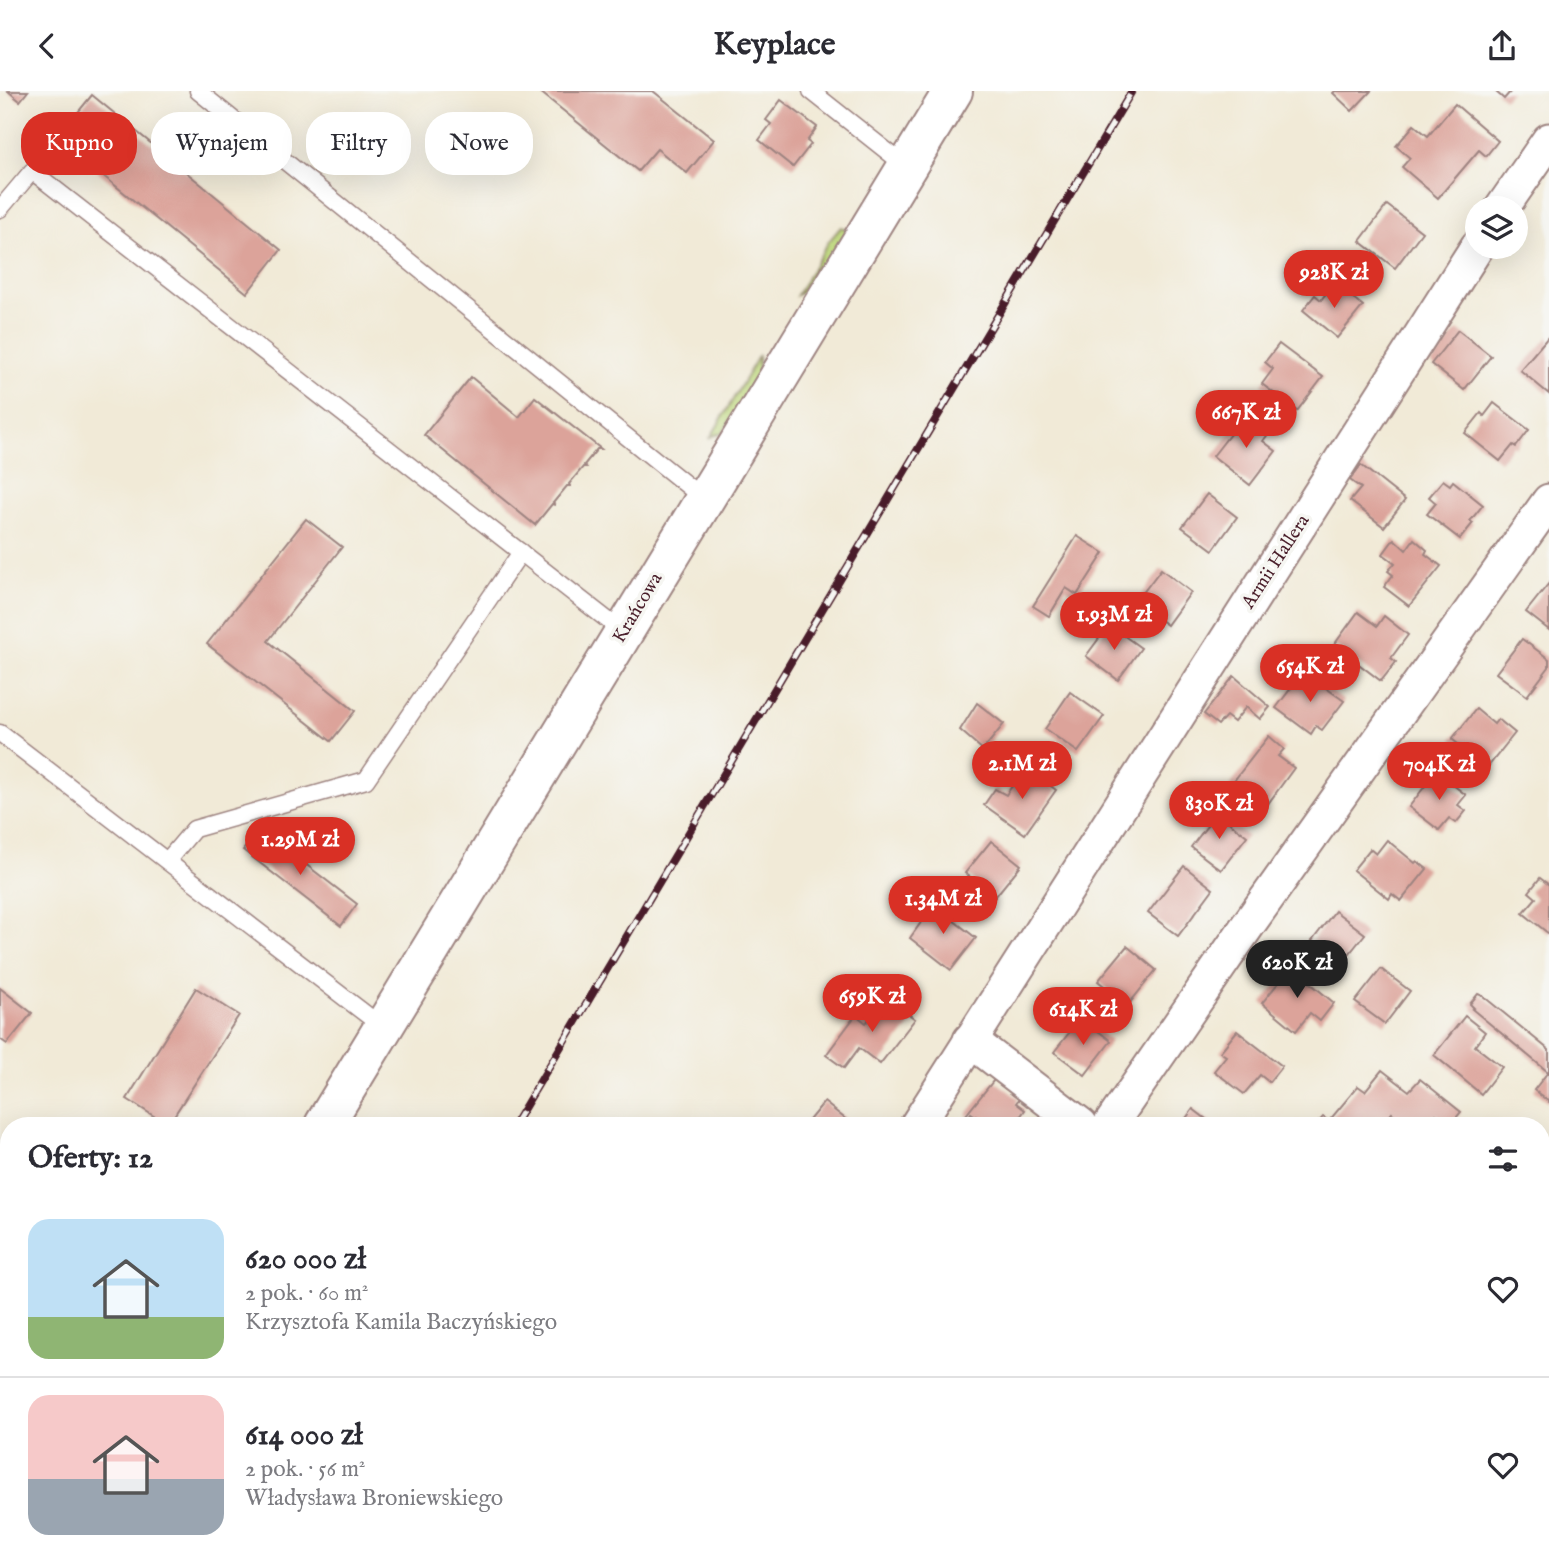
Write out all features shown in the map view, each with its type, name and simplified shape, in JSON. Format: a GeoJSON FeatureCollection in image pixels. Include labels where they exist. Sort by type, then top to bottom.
{"type":"FeatureCollection","features":[{"type":"Feature","properties":{"kind":"street","name":"Krańcowa"},"geometry":{"type":"LineString","coordinates":[[329,1117],[953,91]]}},
{"type":"Feature","properties":{"kind":"street"},"geometry":{"type":"LineString","coordinates":[[1510,196],[1549,140]]}},
{"type":"Feature","properties":{"kind":"street","name":"Armii Hallera"},"geometry":{"type":"LineString","coordinates":[[921,1117],[1469,259]]}},
{"type":"Feature","properties":{"kind":"street"},"geometry":{"type":"LineString","coordinates":[[1116,1117],[1248,925],[1549,501]]}},
{"type":"Feature","properties":{"kind":"street"},"geometry":{"type":"LineString","coordinates":[[970,1040],[1071,1117]]}},
{"type":"Feature","properties":{"kind":"lane"},"geometry":{"type":"LineString","coordinates":[[198,91],[704,499]]}},
{"type":"Feature","properties":{"kind":"lane"},"geometry":{"type":"LineString","coordinates":[[811,91],[907,167]]}},
{"type":"Feature","properties":{"kind":"lane"},"geometry":{"type":"LineString","coordinates":[[0,209],[32,171],[623,632]]}},
{"type":"Feature","properties":{"kind":"lane"},"geometry":{"type":"LineString","coordinates":[[167,861],[194,829],[366,780],[521,552]]}},
{"type":"Feature","properties":{"kind":"lane"},"geometry":{"type":"LineString","coordinates":[[0,733],[384,1028]]}},
{"type":"Feature","properties":{"kind":"green space"},"geometry":{"type":"Polygon","coordinates":[[[841,227],[849,230],[822,281],[797,295],[829,241],[841,227]]]}},
{"type":"Feature","properties":{"kind":"green space"},"geometry":{"type":"Polygon","coordinates":[[[759,355],[757,381],[723,432],[711,437],[759,355]]]}},
{"type":"Feature","properties":{"kind":"building"},"geometry":{"type":"Polygon","coordinates":[[[8,91],[28,91],[20,101],[8,91]]]}},
{"type":"Feature","properties":{"kind":"building"},"geometry":{"type":"Polygon","coordinates":[[[539,91],[653,91],[714,140],[687,173],[657,149],[638,171],[539,91]]]}},
{"type":"Feature","properties":{"kind":"building"},"geometry":{"type":"Polygon","coordinates":[[[1371,91],[1352,111],[1333,93],[1371,91]]]}},
{"type":"Feature","properties":{"kind":"building"},"geometry":{"type":"Polygon","coordinates":[[[1495,91],[1511,91],[1504,99],[1495,91]]]}},
{"type":"Feature","properties":{"kind":"building"},"geometry":{"type":"Polygon","coordinates":[[[92,95],[113,112],[78,112],[92,95]]]}},
{"type":"Feature","properties":{"kind":"building"},"geometry":{"type":"Polygon","coordinates":[[[781,100],[817,127],[807,141],[811,144],[793,167],[759,140],[771,124],[766,120],[781,100]]]}},
{"type":"Feature","properties":{"kind":"building"},"geometry":{"type":"Polygon","coordinates":[[[1455,104],[1498,141],[1486,156],[1479,150],[1438,198],[1402,167],[1410,158],[1396,146],[1414,125],[1428,136],[1455,104]]]}},
{"type":"Feature","properties":{"kind":"building"},"geometry":{"type":"Polygon","coordinates":[[[137,132],[151,143],[151,175],[190,175],[281,250],[247,293],[102,175],[137,175],[137,132]]]}},
{"type":"Feature","properties":{"kind":"building"},"geometry":{"type":"Polygon","coordinates":[[[1387,205],[1422,232],[1395,268],[1360,241],[1387,205]]]}},
{"type":"Feature","properties":{"kind":"building"},"geometry":{"type":"Polygon","coordinates":[[[1334,283],[1363,306],[1337,338],[1303,310],[1315,295],[1321,300],[1334,283]]]}},
{"type":"Feature","properties":{"kind":"building"},"geometry":{"type":"Polygon","coordinates":[[[1458,330],[1491,356],[1464,390],[1431,364],[1458,330]]]}},
{"type":"Feature","properties":{"kind":"building"},"geometry":{"type":"Polygon","coordinates":[[[1549,336],[1549,394],[1520,370],[1549,336]]]}},
{"type":"Feature","properties":{"kind":"building"},"geometry":{"type":"Polygon","coordinates":[[[1279,344],[1323,377],[1297,411],[1262,384],[1273,369],[1265,362],[1279,344]]]}},
{"type":"Feature","properties":{"kind":"building"},"geometry":{"type":"Polygon","coordinates":[[[471,377],[519,417],[535,397],[601,449],[597,449],[584,465],[586,467],[583,467],[570,486],[567,486],[553,503],[555,505],[552,504],[535,525],[424,435],[471,377]]]}},
{"type":"Feature","properties":{"kind":"building"},"geometry":{"type":"Polygon","coordinates":[[[1494,403],[1529,430],[1516,447],[1513,445],[1500,461],[1465,433],[1481,413],[1484,416],[1494,403]]]}},
{"type":"Feature","properties":{"kind":"building"},"geometry":{"type":"Polygon","coordinates":[[[1245,415],[1269,433],[1263,441],[1276,451],[1250,485],[1213,456],[1245,415]]]}},
{"type":"Feature","properties":{"kind":"building"},"geometry":{"type":"Polygon","coordinates":[[[1361,465],[1405,500],[1384,527],[1350,501],[1361,488],[1350,480],[1361,465]]]}},
{"type":"Feature","properties":{"kind":"building"},"geometry":{"type":"Polygon","coordinates":[[[1443,480],[1450,485],[1453,481],[1483,505],[1460,539],[1427,514],[1436,503],[1429,497],[1443,480]]]}},
{"type":"Feature","properties":{"kind":"building"},"geometry":{"type":"Polygon","coordinates":[[[1207,494],[1237,517],[1213,550],[1182,527],[1207,494]]]}},
{"type":"Feature","properties":{"kind":"building"},"geometry":{"type":"Polygon","coordinates":[[[306,519],[342,547],[268,641],[355,711],[331,741],[207,644],[306,519]]]}},
{"type":"Feature","properties":{"kind":"building"},"geometry":{"type":"Polygon","coordinates":[[[1077,536],[1104,553],[1077,595],[1066,588],[1049,616],[1033,606],[1077,536]]]}},
{"type":"Feature","properties":{"kind":"building"},"geometry":{"type":"Polygon","coordinates":[[[1394,539],[1406,550],[1414,539],[1427,550],[1425,554],[1441,566],[1409,606],[1384,587],[1393,575],[1388,571],[1395,563],[1383,554],[1394,539]]]}},
{"type":"Feature","properties":{"kind":"building"},"geometry":{"type":"Polygon","coordinates":[[[1161,569],[1191,592],[1167,625],[1136,602],[1161,569]]]}},
{"type":"Feature","properties":{"kind":"building"},"geometry":{"type":"Polygon","coordinates":[[[1549,583],[1549,630],[1526,612],[1549,583]]]}},
{"type":"Feature","properties":{"kind":"building"},"geometry":{"type":"Polygon","coordinates":[[[1358,612],[1377,626],[1384,616],[1408,635],[1391,658],[1396,662],[1381,681],[1334,645],[1358,612]]]}},
{"type":"Feature","properties":{"kind":"building"},"geometry":{"type":"Polygon","coordinates":[[[1109,625],[1141,648],[1118,680],[1086,656],[1109,625]]]}},
{"type":"Feature","properties":{"kind":"building"},"geometry":{"type":"Polygon","coordinates":[[[1522,639],[1549,659],[1549,667],[1527,696],[1496,673],[1522,639]]]}},
{"type":"Feature","properties":{"kind":"building"},"geometry":{"type":"Polygon","coordinates":[[[1308,675],[1344,701],[1322,730],[1316,726],[1311,734],[1276,708],[1298,679],[1303,682],[1308,675]]]}},
{"type":"Feature","properties":{"kind":"building"},"geometry":{"type":"Polygon","coordinates":[[[1234,676],[1270,707],[1260,719],[1246,707],[1234,722],[1226,716],[1218,725],[1204,714],[1234,676]]]}},
{"type":"Feature","properties":{"kind":"building"},"geometry":{"type":"Polygon","coordinates":[[[1070,692],[1104,716],[1078,752],[1045,729],[1070,692]]]}},
{"type":"Feature","properties":{"kind":"building"},"geometry":{"type":"Polygon","coordinates":[[[977,703],[1004,724],[983,750],[960,730],[977,703]]]}},
{"type":"Feature","properties":{"kind":"building"},"geometry":{"type":"Polygon","coordinates":[[[1476,709],[1494,724],[1498,719],[1515,733],[1487,768],[1452,739],[1476,709]]]}},
{"type":"Feature","properties":{"kind":"building"},"geometry":{"type":"Polygon","coordinates":[[[1269,736],[1284,749],[1278,756],[1294,768],[1262,812],[1229,787],[1269,736]]]}},
{"type":"Feature","properties":{"kind":"building"},"geometry":{"type":"Polygon","coordinates":[[[1025,767],[1056,790],[1025,834],[984,805],[995,789],[1006,795],[1025,767]]]}},
{"type":"Feature","properties":{"kind":"building"},"geometry":{"type":"Polygon","coordinates":[[[1436,772],[1466,795],[1458,805],[1466,811],[1456,823],[1449,818],[1439,830],[1409,807],[1436,772]]]}},
{"type":"Feature","properties":{"kind":"building"},"geometry":{"type":"Polygon","coordinates":[[[1217,813],[1247,836],[1221,870],[1191,847],[1217,813]]]}},
{"type":"Feature","properties":{"kind":"building"},"geometry":{"type":"Polygon","coordinates":[[[260,829],[357,904],[341,926],[243,850],[260,829]]]}},
{"type":"Feature","properties":{"kind":"building"},"geometry":{"type":"Polygon","coordinates":[[[1387,840],[1415,863],[1417,861],[1427,869],[1401,901],[1392,894],[1389,899],[1353,870],[1370,849],[1376,854],[1387,840]]]}},
{"type":"Feature","properties":{"kind":"building"},"geometry":{"type":"Polygon","coordinates":[[[991,841],[1021,865],[995,897],[965,873],[991,841]]]}},
{"type":"Feature","properties":{"kind":"building"},"geometry":{"type":"Polygon","coordinates":[[[1184,866],[1213,889],[1178,936],[1148,913],[1184,866]]]}},
{"type":"Feature","properties":{"kind":"building"},"geometry":{"type":"Polygon","coordinates":[[[1540,878],[1549,885],[1549,934],[1523,913],[1536,898],[1529,892],[1540,878]]]}},
{"type":"Feature","properties":{"kind":"building"},"geometry":{"type":"Polygon","coordinates":[[[939,897],[950,906],[944,913],[976,938],[951,970],[910,938],[939,897]]]}},
{"type":"Feature","properties":{"kind":"building"},"geometry":{"type":"Polygon","coordinates":[[[1335,911],[1365,934],[1341,964],[1312,941],[1335,911]]]}},
{"type":"Feature","properties":{"kind":"building"},"geometry":{"type":"Polygon","coordinates":[[[1127,946],[1156,970],[1128,1005],[1098,981],[1127,946]]]}},
{"type":"Feature","properties":{"kind":"building"},"geometry":{"type":"Polygon","coordinates":[[[1291,967],[1334,1003],[1320,1021],[1310,1013],[1296,1031],[1262,1003],[1291,967]]]}},
{"type":"Feature","properties":{"kind":"building"},"geometry":{"type":"Polygon","coordinates":[[[1381,969],[1410,991],[1385,1024],[1355,1002],[1381,969]]]}},
{"type":"Feature","properties":{"kind":"building"},"geometry":{"type":"Polygon","coordinates":[[[0,988],[32,1013],[7,1044],[0,1039],[0,988]]]}},
{"type":"Feature","properties":{"kind":"building"},"geometry":{"type":"Polygon","coordinates":[[[196,988],[239,1015],[173,1117],[155,1117],[127,1099],[196,988]]]}},
{"type":"Feature","properties":{"kind":"building"},"geometry":{"type":"Polygon","coordinates":[[[1478,994],[1549,1050],[1549,1102],[1534,1090],[1548,1072],[1472,1009],[1474,1008],[1470,1004],[1478,994]]]}},
{"type":"Feature","properties":{"kind":"building"},"geometry":{"type":"Polygon","coordinates":[[[886,997],[915,1019],[880,1064],[859,1048],[844,1068],[826,1055],[856,1015],[866,1023],[886,997]]]}},
{"type":"Feature","properties":{"kind":"building"},"geometry":{"type":"Polygon","coordinates":[[[1465,1016],[1485,1032],[1475,1046],[1502,1067],[1481,1094],[1434,1055],[1465,1016]]]}},
{"type":"Feature","properties":{"kind":"building"},"geometry":{"type":"Polygon","coordinates":[[[1081,1018],[1111,1041],[1085,1075],[1054,1052],[1081,1018]]]}},
{"type":"Feature","properties":{"kind":"building"},"geometry":{"type":"Polygon","coordinates":[[[1237,1031],[1282,1066],[1269,1082],[1260,1075],[1244,1094],[1214,1071],[1226,1056],[1220,1052],[1237,1031]]]}},
{"type":"Feature","properties":{"kind":"building"},"geometry":{"type":"Polygon","coordinates":[[[1382,1070],[1409,1091],[1420,1079],[1461,1112],[1457,1117],[1440,1117],[1436,1114],[1433,1117],[1397,1117],[1392,1113],[1389,1117],[1332,1117],[1358,1086],[1365,1091],[1382,1070]]]}},
{"type":"Feature","properties":{"kind":"building"},"geometry":{"type":"Polygon","coordinates":[[[994,1080],[1019,1099],[1016,1103],[1025,1110],[1020,1117],[977,1117],[971,1113],[966,1115],[994,1080]]]}},
{"type":"Feature","properties":{"kind":"building"},"geometry":{"type":"Polygon","coordinates":[[[824,1102],[843,1117],[812,1117],[824,1102]]]}},
{"type":"Feature","properties":{"kind":"building"},"geometry":{"type":"Polygon","coordinates":[[[1193,1109],[1204,1117],[1187,1117],[1193,1109]]]}},
{"type":"Feature","properties":{"kind":"railway"},"geometry":{"type":"LineString","coordinates":[[519,1117],[1132,91]]}}]}
